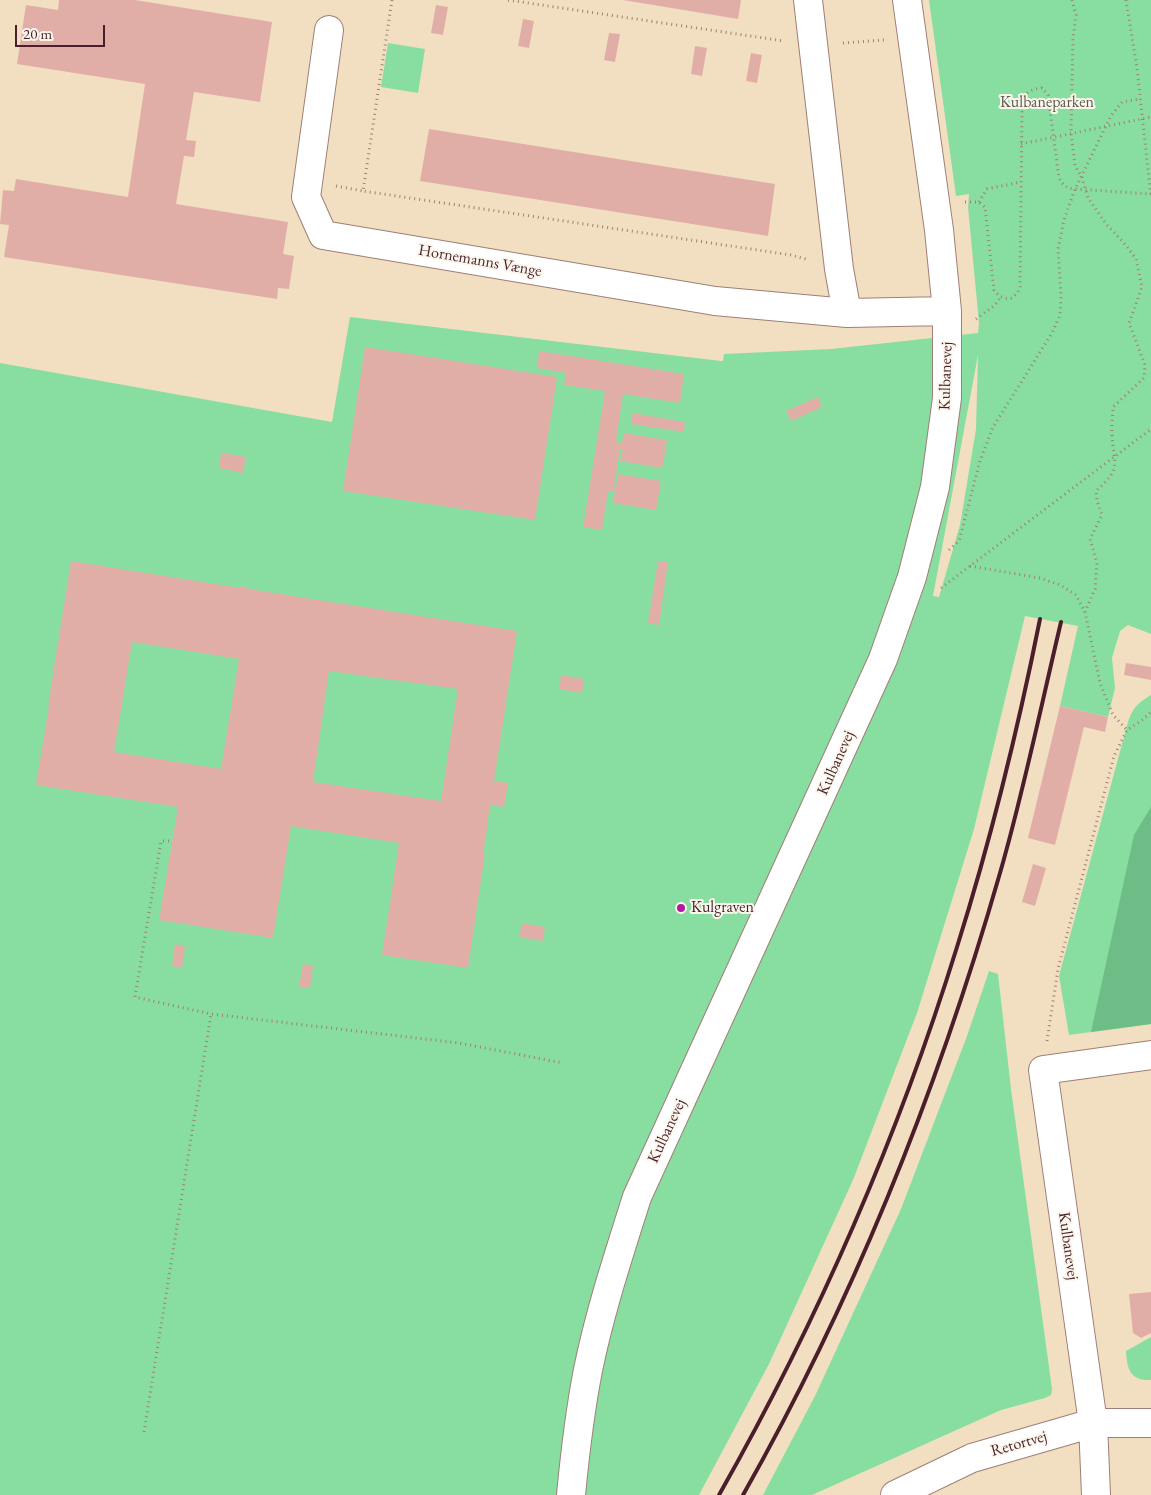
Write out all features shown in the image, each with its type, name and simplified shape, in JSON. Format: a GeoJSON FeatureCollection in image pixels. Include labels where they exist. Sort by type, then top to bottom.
{"type":"FeatureCollection","features":[{"type":"Feature","properties":{"kind":"street"},"geometry":{"type":"LineString","coordinates":[[808,0],[839,269],[847,313]]}},
{"type":"Feature","properties":{"kind":"street","name":"Kulbanevej"},"geometry":{"type":"LineString","coordinates":[[571,1495],[574,1457],[588,1370],[609,1286],[637,1197],[883,659],[906,595],[934,487],[947,398],[947,311],[936,206],[907,0]]}},
{"type":"Feature","properties":{"kind":"street","name":"Hornemanns Vænge"},"geometry":{"type":"LineString","coordinates":[[329,30],[306,197],[323,235],[715,301],[847,313],[947,311]]}},
{"type":"Feature","properties":{"kind":"street"},"geometry":{"type":"LineString","coordinates":[[1043,1070],[1151,1055]]}},
{"type":"Feature","properties":{"kind":"street","name":"Kulbanevej"},"geometry":{"type":"LineString","coordinates":[[1043,1070],[1093,1423],[1096,1495]]}},
{"type":"Feature","properties":{"kind":"street","name":"Retortvej"},"geometry":{"type":"LineString","coordinates":[[895,1495],[972,1458],[1093,1423],[1151,1423]]}},
{"type":"Feature","properties":{"kind":"path"},"geometry":{"type":"LineString","coordinates":[[392,0],[363,190],[791,255],[839,269]]}},
{"type":"Feature","properties":{"kind":"path"},"geometry":{"type":"LineString","coordinates":[[508,0],[814,45],[912,38]]}},
{"type":"Feature","properties":{"kind":"path"},"geometry":{"type":"LineString","coordinates":[[1072,0],[1076,15],[1073,38],[1071,133],[1074,166],[1082,177],[1088,198],[1106,224],[1136,259],[1142,287],[1129,323],[1145,365],[1144,378],[1114,407],[1112,434],[1116,456],[1109,480],[1096,491],[1102,515],[1090,539],[1097,562],[1095,589],[1085,612]]}},
{"type":"Feature","properties":{"kind":"path"},"geometry":{"type":"LineString","coordinates":[[936,206],[970,201],[979,202],[985,207],[994,290],[1004,298],[1012,298],[1020,288],[1023,102],[1025,95],[1032,89],[1042,88],[1048,95],[1053,139],[1061,181],[1067,188],[1151,195],[1137,68],[1126,0]]}},
{"type":"Feature","properties":{"kind":"path"},"geometry":{"type":"LineString","coordinates":[[919,547],[950,550],[959,541],[980,461],[993,427],[1052,332],[1060,315],[1061,296],[1058,249],[1064,220],[1076,189],[1111,116],[1122,102],[1140,99]]}},
{"type":"Feature","properties":{"kind":"path"},"geometry":{"type":"LineString","coordinates":[[1021,144],[1053,139],[1071,133],[1151,117]]}},
{"type":"Feature","properties":{"kind":"path"},"geometry":{"type":"LineString","coordinates":[[979,202],[987,189],[1021,182]]}},
{"type":"Feature","properties":{"kind":"path"},"geometry":{"type":"LineString","coordinates":[[906,595],[938,590],[1151,429]]}},
{"type":"Feature","properties":{"kind":"path"},"geometry":{"type":"LineString","coordinates":[[970,566],[1040,578],[1060,585],[1076,595],[1085,612],[1100,683],[1113,715],[1127,730]]}},
{"type":"Feature","properties":{"kind":"path"},"geometry":{"type":"LineString","coordinates":[[1141,721],[1151,708]]}},
{"type":"Feature","properties":{"kind":"path"},"geometry":{"type":"LineString","coordinates":[[1043,1070],[1058,969],[1114,756],[1127,730],[1151,712]]}},
{"type":"Feature","properties":{"kind":"path"},"geometry":{"type":"LineString","coordinates":[[169,841],[161,842],[135,997],[210,1014],[459,1043],[563,1062]]}},
{"type":"Feature","properties":{"kind":"path"},"geometry":{"type":"LineString","coordinates":[[144,1432],[210,1014]]}},
{"type":"Feature","properties":{"kind":"green space","name":"Kulbaneparken"},"geometry":{"type":"Polygon","coordinates":[[[929,0],[1151,0],[1151,634],[1128,625],[1120,631],[1112,658],[1115,688],[1108,717],[1060,706],[1078,626],[1025,616],[974,829],[917,1013],[853,1180],[769,1364],[699,1495],[0,1495],[0,363],[332,422],[350,317],[721,361],[723,361],[724,354],[831,349],[978,333],[979,323],[968,207],[969,194],[956,196],[929,0]],[[978,355],[933,596],[939,597],[960,525],[976,429],[978,355]]]}},
{"type":"Feature","properties":{"kind":"green space"},"geometry":{"type":"Polygon","coordinates":[[[388,43],[425,49],[418,93],[381,87],[388,43]]]}},
{"type":"Feature","properties":{"kind":"green space"},"geometry":{"type":"Polygon","coordinates":[[[1151,695],[1151,1024],[1069,1035],[1059,976],[1128,722],[1137,706],[1151,695]]]}},
{"type":"Feature","properties":{"kind":"green space"},"geometry":{"type":"Polygon","coordinates":[[[1151,807],[1151,1024],[1091,1032],[1134,835],[1151,807]]]}},
{"type":"Feature","properties":{"kind":"green space"},"geometry":{"type":"Polygon","coordinates":[[[989,971],[998,974],[1011,1089],[1052,1389],[1051,1395],[1001,1410],[812,1495],[763,1495],[815,1396],[901,1209],[967,1036],[989,971]]]}},
{"type":"Feature","properties":{"kind":"green space"},"geometry":{"type":"Polygon","coordinates":[[[1151,1337],[1151,1380],[1144,1380],[1131,1373],[1127,1363],[1126,1351],[1151,1337]]]}},
{"type":"Feature","properties":{"kind":"building"},"geometry":{"type":"Polygon","coordinates":[[[59,0],[135,0],[272,22],[260,102],[194,92],[186,140],[196,141],[194,157],[184,156],[176,204],[288,222],[283,254],[294,256],[289,289],[278,288],[277,299],[4,257],[9,225],[0,224],[3,190],[14,191],[16,179],[128,197],[145,84],[17,64],[26,5],[58,10],[59,0]]]}},
{"type":"Feature","properties":{"kind":"building"},"geometry":{"type":"Polygon","coordinates":[[[623,0],[741,0],[738,19],[623,0]]]}},
{"type":"Feature","properties":{"kind":"building"},"geometry":{"type":"Polygon","coordinates":[[[436,5],[448,7],[443,35],[431,33],[436,5]]]}},
{"type":"Feature","properties":{"kind":"building"},"geometry":{"type":"Polygon","coordinates":[[[523,19],[534,21],[529,48],[518,46],[523,19]]]}},
{"type":"Feature","properties":{"kind":"building"},"geometry":{"type":"Polygon","coordinates":[[[609,33],[620,34],[615,62],[604,60],[609,33]]]}},
{"type":"Feature","properties":{"kind":"building"},"geometry":{"type":"Polygon","coordinates":[[[695,46],[707,48],[702,76],[691,74],[695,46]]]}},
{"type":"Feature","properties":{"kind":"building"},"geometry":{"type":"Polygon","coordinates":[[[751,53],[762,55],[757,83],[746,81],[751,53]]]}},
{"type":"Feature","properties":{"kind":"building"},"geometry":{"type":"Polygon","coordinates":[[[429,129],[775,184],[768,236],[420,181],[429,129]]]}},
{"type":"Feature","properties":{"kind":"building"},"geometry":{"type":"Polygon","coordinates":[[[365,347],[557,377],[535,520],[343,491],[365,347]]]}},
{"type":"Feature","properties":{"kind":"building"},"geometry":{"type":"Polygon","coordinates":[[[539,351],[684,374],[680,403],[623,394],[616,442],[622,443],[624,433],[667,440],[662,468],[620,461],[623,449],[620,449],[614,487],[616,487],[618,474],[661,481],[656,510],[613,503],[615,492],[608,491],[602,530],[583,527],[605,391],[564,385],[566,373],[537,368],[539,351]]]}},
{"type":"Feature","properties":{"kind":"building"},"geometry":{"type":"Polygon","coordinates":[[[818,397],[822,407],[791,421],[786,411],[818,397]]]}},
{"type":"Feature","properties":{"kind":"building"},"geometry":{"type":"Polygon","coordinates":[[[632,413],[685,422],[684,432],[631,424],[632,413]]]}},
{"type":"Feature","properties":{"kind":"building"},"geometry":{"type":"Polygon","coordinates":[[[221,453],[246,457],[243,473],[219,468],[221,453]]]}},
{"type":"Feature","properties":{"kind":"building"},"geometry":{"type":"Polygon","coordinates":[[[71,561],[240,588],[240,586],[255,590],[517,631],[494,781],[508,783],[504,807],[490,805],[468,968],[382,955],[399,843],[291,826],[273,938],[159,920],[178,807],[36,785],[71,561]],[[132,642],[114,752],[221,769],[239,659],[132,642]],[[329,671],[313,782],[441,801],[458,689],[329,671]]]}},
{"type":"Feature","properties":{"kind":"building"},"geometry":{"type":"Polygon","coordinates":[[[658,561],[668,562],[659,625],[648,623],[658,561]]]}},
{"type":"Feature","properties":{"kind":"building"},"geometry":{"type":"Polygon","coordinates":[[[1126,663],[1151,667],[1151,680],[1124,675],[1126,663]]]}},
{"type":"Feature","properties":{"kind":"building"},"geometry":{"type":"Polygon","coordinates":[[[561,675],[584,679],[582,693],[559,689],[561,675]]]}},
{"type":"Feature","properties":{"kind":"building"},"geometry":{"type":"Polygon","coordinates":[[[1060,706],[1108,717],[1105,732],[1084,727],[1055,845],[1028,838],[1060,706]]]}},
{"type":"Feature","properties":{"kind":"building"},"geometry":{"type":"Polygon","coordinates":[[[1033,864],[1046,868],[1035,906],[1022,902],[1033,864]]]}},
{"type":"Feature","properties":{"kind":"building"},"geometry":{"type":"Polygon","coordinates":[[[522,923],[545,927],[543,941],[519,937],[522,923]]]}},
{"type":"Feature","properties":{"kind":"building"},"geometry":{"type":"Polygon","coordinates":[[[175,944],[185,946],[182,968],[172,966],[175,944]]]}},
{"type":"Feature","properties":{"kind":"building"},"geometry":{"type":"Polygon","coordinates":[[[303,964],[313,966],[310,988],[299,987],[303,964]]]}},
{"type":"Feature","properties":{"kind":"building"},"geometry":{"type":"Polygon","coordinates":[[[1151,1292],[1151,1333],[1141,1338],[1133,1333],[1129,1294],[1151,1292]]]}},
{"type":"Feature","properties":{"kind":"railway"},"geometry":{"type":"LineString","coordinates":[[719,1495],[755,1430],[822,1296],[882,1158],[909,1088],[934,1018],[981,866],[1013,743],[1040,619]]}},
{"type":"Feature","properties":{"kind":"railway"},"geometry":{"type":"LineString","coordinates":[[743,1495],[783,1421],[857,1269],[921,1113],[976,954],[1009,842],[1061,622]]}},
{"type":"Feature","properties":{"kind":"place","name":"Kulgraven"},"geometry":{"type":"Point","coordinates":[681,908]}}]}
